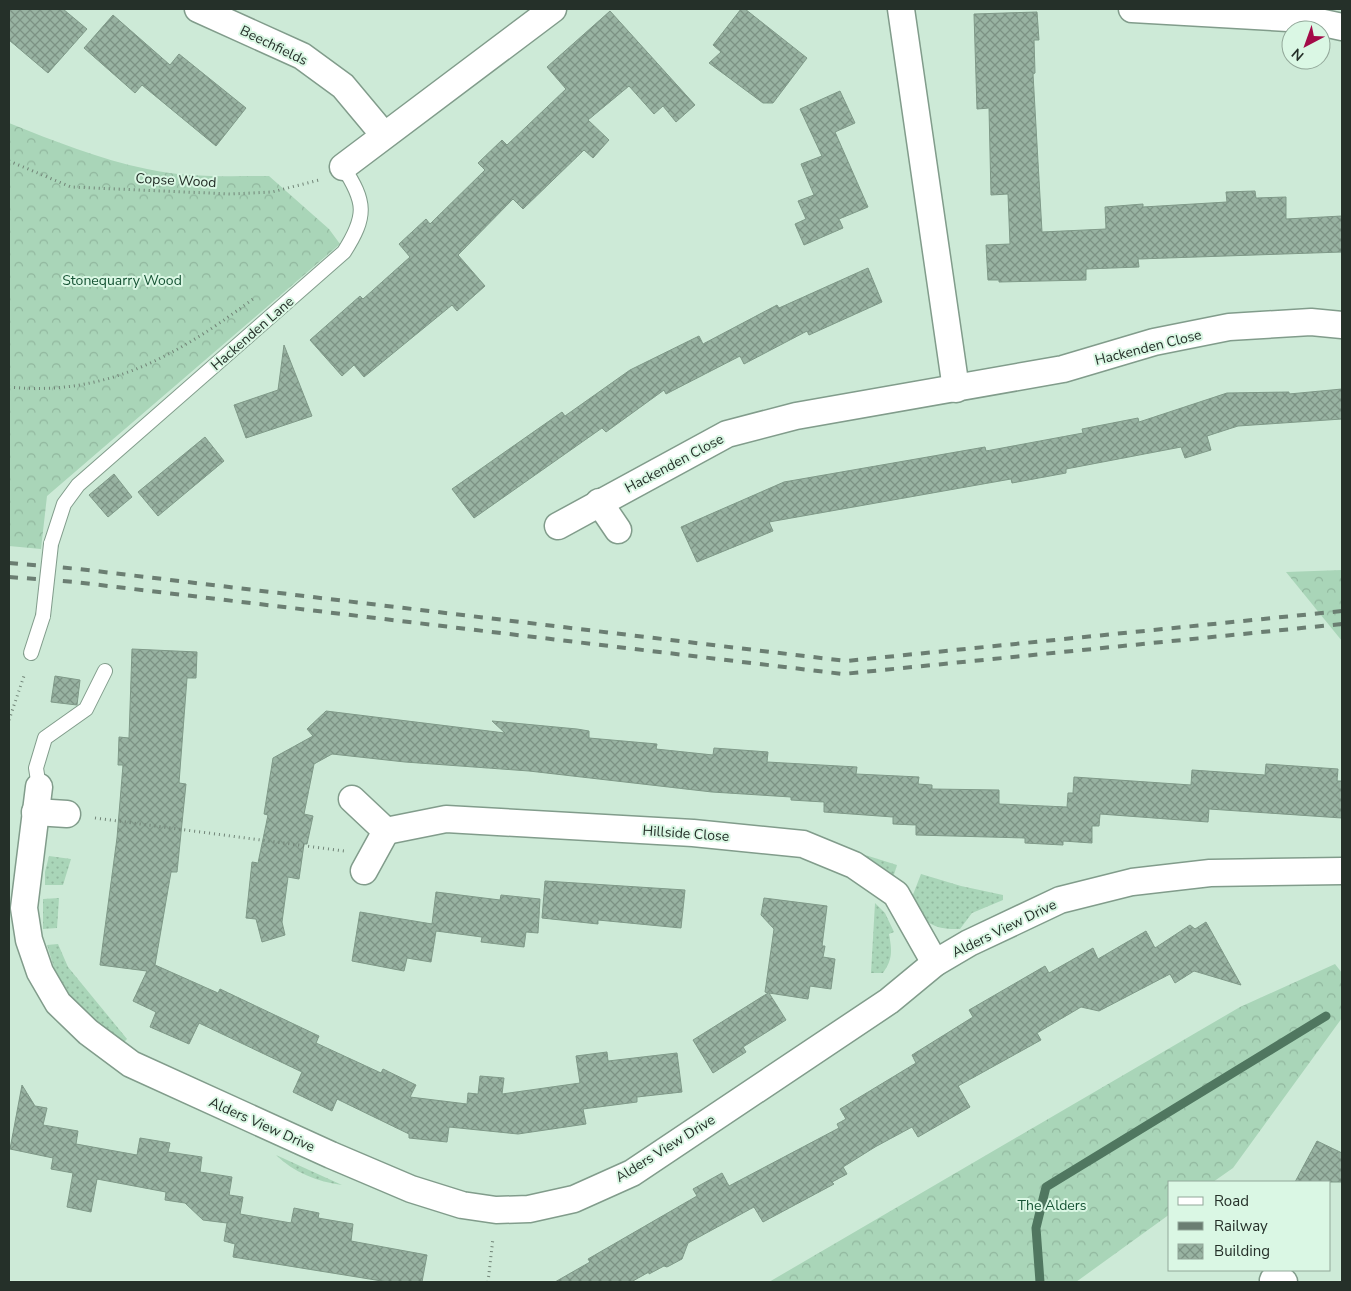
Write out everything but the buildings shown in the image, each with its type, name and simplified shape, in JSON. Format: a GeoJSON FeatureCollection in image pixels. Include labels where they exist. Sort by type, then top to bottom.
{"type":"FeatureCollection","features":[{"type":"Feature","properties":{"kind":"street","name":"Beechfields"},"geometry":{"type":"LineString","coordinates":[[198,9],[302,56],[343,86],[384,135]]}},
{"type":"Feature","properties":{"kind":"street"},"geometry":{"type":"LineString","coordinates":[[343,167],[553,9]]}},
{"type":"Feature","properties":{"kind":"street"},"geometry":{"type":"LineString","coordinates":[[901,9],[956,389]]}},
{"type":"Feature","properties":{"kind":"street"},"geometry":{"type":"LineString","coordinates":[[1132,9],[1305,20],[1342,27]]}},
{"type":"Feature","properties":{"kind":"street","name":"Hackenden Close"},"geometry":{"type":"LineString","coordinates":[[558,526],[727,434],[796,416],[1064,369],[1154,342],[1229,327],[1311,322],[1342,325]]}},
{"type":"Feature","properties":{"kind":"street"},"geometry":{"type":"LineString","coordinates":[[599,502],[618,530]]}},
{"type":"Feature","properties":{"kind":"street"},"geometry":{"type":"LineString","coordinates":[[352,799],[386,831],[368,862]]}},
{"type":"Feature","properties":{"kind":"street"},"geometry":{"type":"LineString","coordinates":[[37,800],[68,814]]}},
{"type":"Feature","properties":{"kind":"street","name":"Alders View Drive"},"geometry":{"type":"LineString","coordinates":[[37,800],[24,908],[29,940],[40,972],[58,1004],[88,1032],[130,1064],[331,1155],[412,1189],[462,1206],[496,1210],[529,1209],[574,1199],[632,1173],[889,1001],[935,963],[969,943],[1060,900],[1132,882],[1210,873],[1342,871]]}},
{"type":"Feature","properties":{"kind":"street","name":"Hillside Close"},"geometry":{"type":"LineString","coordinates":[[386,831],[446,819],[693,833],[803,844],[854,865],[896,894],[935,963]]}},
{"type":"Feature","properties":{"kind":"lane","name":"Hackenden Lane"},"geometry":{"type":"LineString","coordinates":[[32,653],[43,616],[51,544],[64,504],[78,485],[344,252],[356,234],[362,207],[356,188],[343,167]]}},
{"type":"Feature","properties":{"kind":"lane"},"geometry":{"type":"LineString","coordinates":[[37,800],[36,768],[45,738],[86,709],[105,672]]}},
{"type":"Feature","properties":{"kind":"path","name":"Copse Wood"},"geometry":{"type":"LineString","coordinates":[[9,161],[71,186],[231,194],[272,192],[290,188],[316,181],[343,167]]}},
{"type":"Feature","properties":{"kind":"path"},"geometry":{"type":"LineString","coordinates":[[9,387],[35,390],[91,384],[130,373],[180,348],[258,295]]}},
{"type":"Feature","properties":{"kind":"path"},"geometry":{"type":"LineString","coordinates":[[9,720],[32,653]]}},
{"type":"Feature","properties":{"kind":"path"},"geometry":{"type":"LineString","coordinates":[[68,814],[368,862]]}},
{"type":"Feature","properties":{"kind":"path"},"geometry":{"type":"LineString","coordinates":[[488,1282],[496,1210]]}},
{"type":"Feature","properties":{"kind":"green space","name":"Stonequarry Wood"},"geometry":{"type":"Polygon","coordinates":[[[9,123],[94,155],[147,169],[192,175],[269,176],[329,229],[340,244],[47,496],[41,549],[9,546],[9,123]]]}},
{"type":"Feature","properties":{"kind":"green space"},"geometry":{"type":"Polygon","coordinates":[[[1342,570],[1342,641],[1286,572],[1342,570]]]}},
{"type":"Feature","properties":{"kind":"green space"},"geometry":{"type":"Polygon","coordinates":[[[846,849],[897,865],[892,881],[846,849]]]}},
{"type":"Feature","properties":{"kind":"green space"},"geometry":{"type":"Polygon","coordinates":[[[49,856],[71,859],[63,885],[45,885],[45,872],[49,856]]]}},
{"type":"Feature","properties":{"kind":"green space"},"geometry":{"type":"Polygon","coordinates":[[[921,874],[961,886],[1003,895],[1003,900],[972,913],[960,929],[937,927],[926,921],[909,905],[921,874]]]}},
{"type":"Feature","properties":{"kind":"green space"},"geometry":{"type":"Polygon","coordinates":[[[59,898],[57,928],[43,929],[43,899],[59,898]]]}},
{"type":"Feature","properties":{"kind":"green space"},"geometry":{"type":"Polygon","coordinates":[[[875,903],[885,913],[894,932],[889,934],[891,955],[883,973],[871,973],[875,903]]]}},
{"type":"Feature","properties":{"kind":"green space"},"geometry":{"type":"Polygon","coordinates":[[[58,944],[68,967],[127,1039],[121,1045],[99,1030],[60,987],[47,945],[58,944]]]}},
{"type":"Feature","properties":{"kind":"green space","name":"The Alders"},"geometry":{"type":"Polygon","coordinates":[[[1335,964],[1342,973],[1342,1018],[1233,1168],[1214,1181],[1168,1181],[1168,1215],[1076,1282],[769,1282],[1240,1007],[1335,964]]]}},
{"type":"Feature","properties":{"kind":"green space"},"geometry":{"type":"Polygon","coordinates":[[[276,1155],[342,1185],[306,1175],[276,1155]]]}},
{"type":"Feature","properties":{"kind":"waterway"},"geometry":{"type":"LineString","coordinates":[[1040,1282],[1036,1228],[1046,1187],[1326,1016]]}},
{"type":"Feature","properties":{"kind":"railway"},"geometry":{"type":"LineString","coordinates":[[9,563],[79,569],[846,661],[1342,611]]}},
{"type":"Feature","properties":{"kind":"railway"},"geometry":{"type":"LineString","coordinates":[[9,577],[75,582],[843,674],[1342,624]]}}]}
